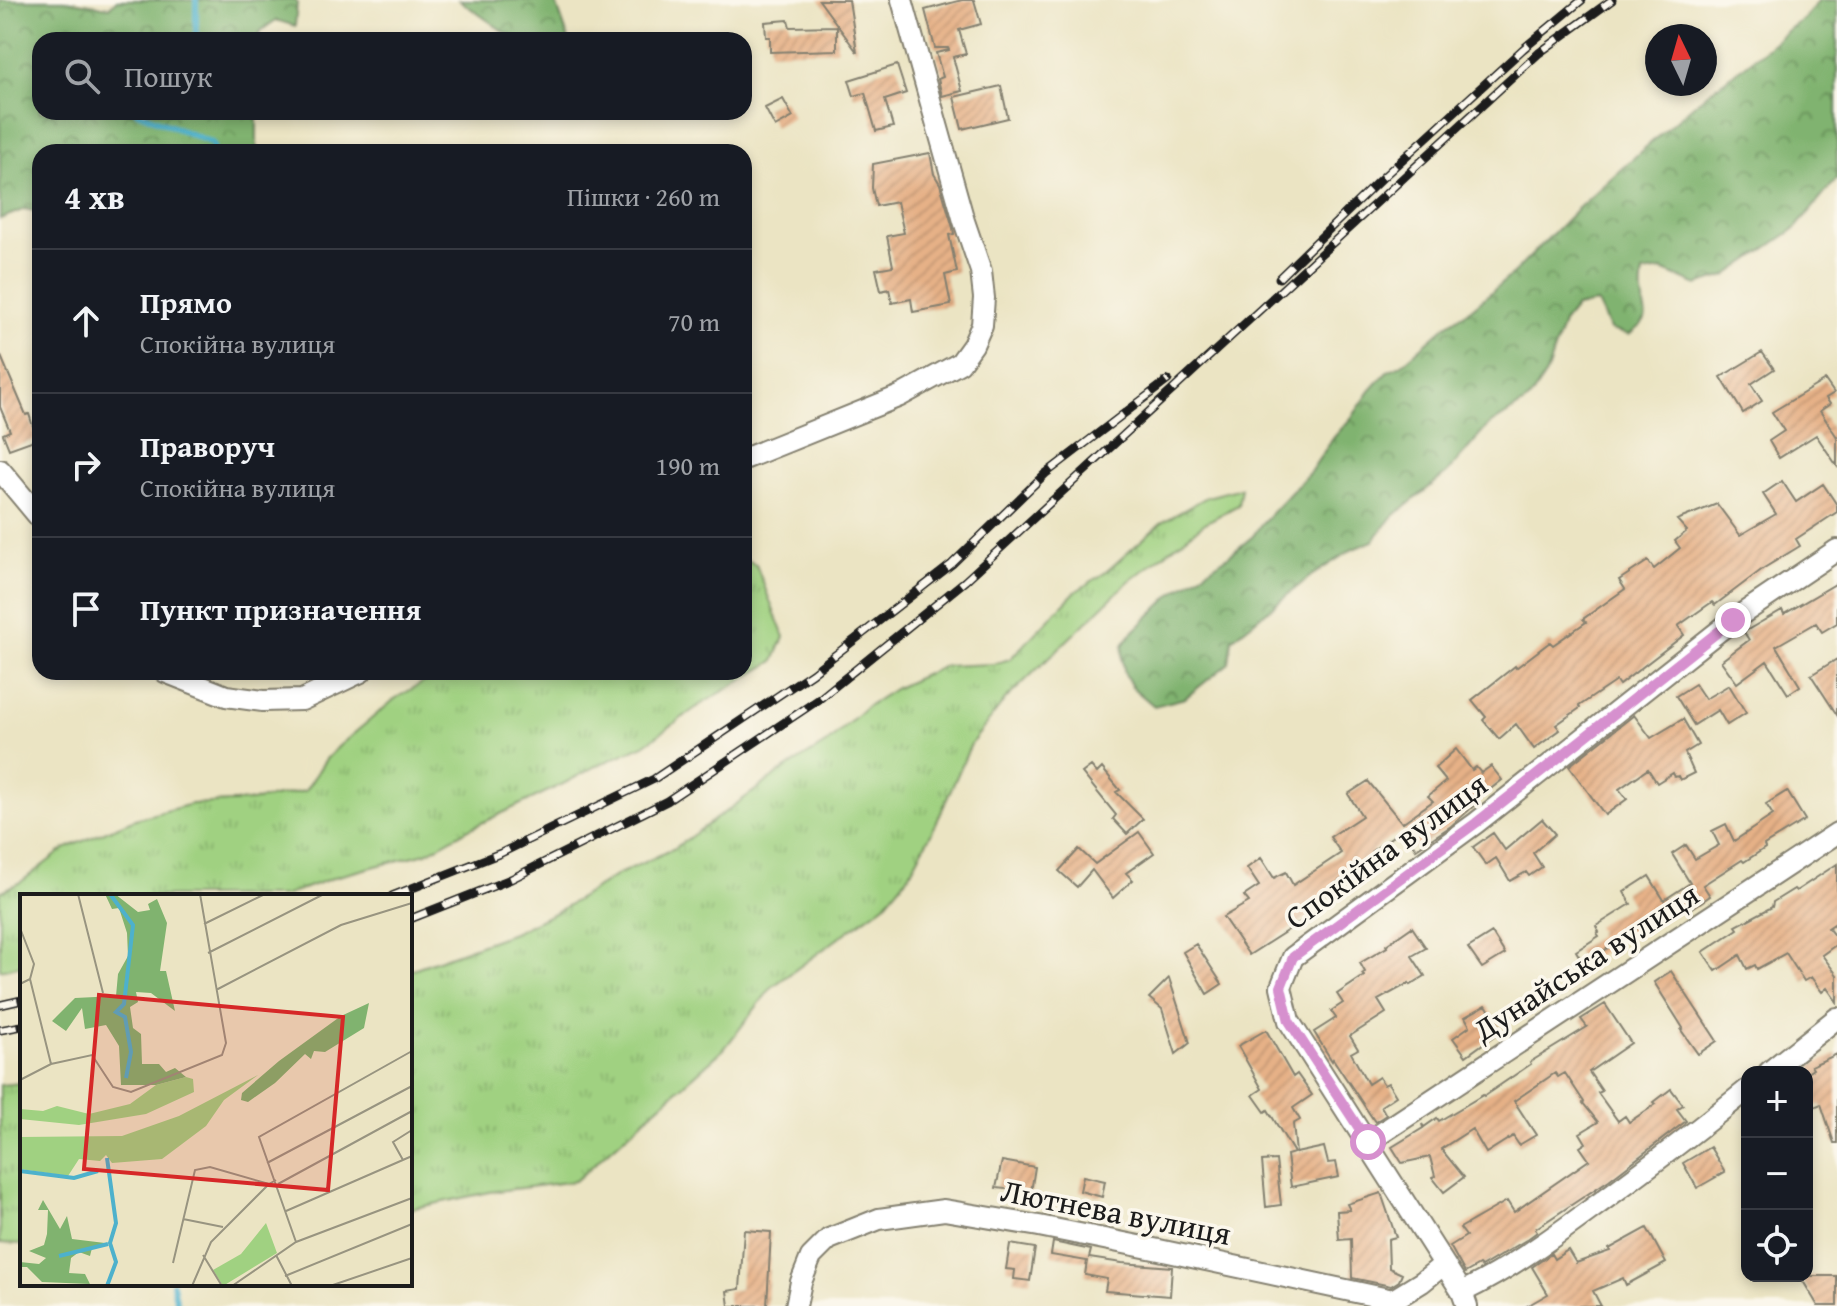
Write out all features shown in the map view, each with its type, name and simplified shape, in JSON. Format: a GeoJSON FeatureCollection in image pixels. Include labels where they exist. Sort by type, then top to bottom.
{"type":"FeatureCollection","features":[{"type":"Feature","properties":{"kind":"street"},"geometry":{"type":"LineString","coordinates":[[752,456],[900,396],[960,363],[982,325],[984,298],[981,271],[902,0]]}},
{"type":"Feature","properties":{"kind":"street"},"geometry":{"type":"LineString","coordinates":[[0,470],[32,508]]}},
{"type":"Feature","properties":{"kind":"street","name":"Спокійна вулиця"},"geometry":{"type":"LineString","coordinates":[[1465,1299],[1289,1021],[1281,987],[1293,957],[1476,823],[1733,620],[1837,550]]}},
{"type":"Feature","properties":{"kind":"street"},"geometry":{"type":"LineString","coordinates":[[184,680],[226,696],[263,701],[302,700],[344,680]]}},
{"type":"Feature","properties":{"kind":"street","name":"Дунайська вулиця"},"geometry":{"type":"LineString","coordinates":[[1368,1142],[1837,833]]}},
{"type":"Feature","properties":{"kind":"street"},"geometry":{"type":"LineString","coordinates":[[1777,1066],[1837,1018]]}},
{"type":"Feature","properties":{"kind":"street"},"geometry":{"type":"LineString","coordinates":[[1465,1299],[1487,1280],[1548,1241],[1687,1139],[1741,1095]]}},
{"type":"Feature","properties":{"kind":"street","name":"Лютнева вулиця"},"geometry":{"type":"LineString","coordinates":[[796,1306],[811,1257],[829,1239],[879,1219],[944,1210],[1114,1241],[1391,1303],[1443,1265]]}},
{"type":"Feature","properties":{"kind":"green space"},"geometry":{"type":"Polygon","coordinates":[[[0,0],[65,0],[109,7],[117,0],[295,0],[295,26],[276,20],[261,32],[32,32],[32,120],[257,120],[257,144],[32,144],[32,210],[25,209],[0,219],[0,0]]]}},
{"type":"Feature","properties":{"kind":"green space"},"geometry":{"type":"Polygon","coordinates":[[[459,0],[555,0],[566,32],[504,32],[459,0]]]}},
{"type":"Feature","properties":{"kind":"green space"},"geometry":{"type":"Polygon","coordinates":[[[1819,0],[1837,0],[1837,179],[1796,228],[1726,276],[1697,285],[1662,270],[1643,273],[1646,317],[1629,335],[1610,330],[1597,303],[1576,307],[1563,323],[1546,374],[1529,400],[1488,426],[1447,473],[1391,518],[1373,541],[1353,549],[1311,576],[1232,639],[1229,663],[1185,698],[1154,706],[1132,687],[1122,660],[1123,645],[1132,633],[1172,594],[1253,536],[1310,472],[1388,371],[1401,365],[1514,273],[1575,211],[1704,96],[1717,96],[1717,86],[1804,19],[1819,0]]]}},
{"type":"Feature","properties":{"kind":"green space"},"geometry":{"type":"Polygon","coordinates":[[[1241,488],[1238,505],[1205,523],[1128,582],[1005,700],[971,744],[935,826],[909,875],[885,904],[772,987],[724,1049],[575,1181],[490,1192],[412,1209],[412,969],[513,933],[560,910],[619,874],[675,848],[782,771],[827,743],[866,707],[896,688],[944,666],[993,664],[1010,659],[1075,592],[1106,572],[1161,523],[1207,497],[1241,488]]]}},
{"type":"Feature","properties":{"kind":"green space"},"geometry":{"type":"Polygon","coordinates":[[[752,563],[756,565],[784,637],[774,661],[752,674],[752,563]]]}},
{"type":"Feature","properties":{"kind":"green space"},"geometry":{"type":"Polygon","coordinates":[[[428,680],[742,680],[644,745],[596,766],[426,853],[338,876],[289,894],[20,894],[20,965],[0,970],[0,892],[21,882],[64,849],[135,819],[192,804],[251,801],[305,791],[326,759],[396,698],[428,680]]]}},
{"type":"Feature","properties":{"kind":"green space"},"geometry":{"type":"Polygon","coordinates":[[[20,1083],[20,1244],[0,1243],[0,1085],[20,1083]]]}},
{"type":"Feature","properties":{"kind":"building"},"geometry":{"type":"Polygon","coordinates":[[[819,0],[849,0],[857,52],[819,0]]]}},
{"type":"Feature","properties":{"kind":"building"},"geometry":{"type":"Polygon","coordinates":[[[974,0],[981,24],[959,30],[966,54],[953,57],[962,91],[942,96],[938,79],[943,77],[936,53],[949,50],[935,48],[925,10],[974,0]]]}},
{"type":"Feature","properties":{"kind":"building"},"geometry":{"type":"Polygon","coordinates":[[[788,20],[790,27],[837,26],[837,50],[770,52],[770,37],[766,37],[765,22],[788,20]]]}},
{"type":"Feature","properties":{"kind":"building"},"geometry":{"type":"Polygon","coordinates":[[[897,65],[906,93],[885,100],[893,127],[876,131],[865,93],[854,96],[849,80],[897,65]]]}},
{"type":"Feature","properties":{"kind":"building"},"geometry":{"type":"Polygon","coordinates":[[[1001,86],[1008,118],[962,129],[954,97],[1001,86]]]}},
{"type":"Feature","properties":{"kind":"building"},"geometry":{"type":"Polygon","coordinates":[[[783,99],[793,117],[775,127],[765,108],[783,99]]]}},
{"type":"Feature","properties":{"kind":"building"},"geometry":{"type":"Polygon","coordinates":[[[930,153],[953,228],[954,234],[949,235],[957,272],[945,275],[951,305],[913,312],[911,299],[892,303],[889,289],[881,291],[876,269],[893,266],[887,236],[904,233],[897,202],[876,206],[872,188],[873,164],[930,153]]]}},
{"type":"Feature","properties":{"kind":"building"},"geometry":{"type":"Polygon","coordinates":[[[1762,352],[1774,369],[1751,384],[1762,401],[1743,413],[1721,377],[1762,352]]]}},
{"type":"Feature","properties":{"kind":"building"},"geometry":{"type":"Polygon","coordinates":[[[0,354],[26,415],[29,414],[32,441],[9,449],[3,434],[10,431],[0,407],[0,354]]]}},
{"type":"Feature","properties":{"kind":"building"},"geometry":{"type":"Polygon","coordinates":[[[1825,380],[1834,393],[1826,398],[1830,404],[1820,411],[1837,437],[1837,466],[1816,435],[1779,458],[1769,441],[1784,431],[1772,412],[1825,380]]]}},
{"type":"Feature","properties":{"kind":"building"},"geometry":{"type":"Polygon","coordinates":[[[1782,481],[1796,502],[1823,484],[1837,505],[1837,512],[1796,539],[1800,546],[1764,568],[1715,605],[1712,602],[1678,626],[1684,635],[1619,685],[1616,681],[1579,706],[1556,725],[1560,730],[1534,749],[1516,724],[1499,739],[1472,700],[1550,642],[1553,645],[1586,622],[1583,619],[1625,589],[1619,580],[1648,561],[1654,569],[1680,548],[1675,541],[1687,531],[1677,520],[1717,504],[1740,535],[1776,514],[1763,494],[1782,481]]]}},
{"type":"Feature","properties":{"kind":"building"},"geometry":{"type":"Polygon","coordinates":[[[1837,583],[1837,623],[1822,632],[1816,623],[1776,646],[1800,686],[1788,694],[1767,661],[1737,683],[1721,661],[1749,640],[1744,632],[1782,610],[1784,614],[1837,583]]]}},
{"type":"Feature","properties":{"kind":"building"},"geometry":{"type":"Polygon","coordinates":[[[1837,659],[1837,715],[1811,675],[1837,659]]]}},
{"type":"Feature","properties":{"kind":"building"},"geometry":{"type":"Polygon","coordinates":[[[1695,684],[1705,699],[1729,685],[1746,713],[1727,725],[1718,710],[1694,725],[1676,696],[1695,684]]]}},
{"type":"Feature","properties":{"kind":"building"},"geometry":{"type":"Polygon","coordinates":[[[1634,715],[1651,738],[1683,719],[1698,745],[1685,753],[1694,773],[1680,780],[1673,773],[1657,783],[1648,769],[1619,789],[1627,799],[1605,815],[1569,766],[1634,715]]]}},
{"type":"Feature","properties":{"kind":"building"},"geometry":{"type":"Polygon","coordinates":[[[1456,749],[1472,770],[1476,767],[1481,773],[1491,766],[1502,780],[1474,802],[1476,804],[1451,826],[1416,849],[1403,829],[1372,851],[1375,857],[1304,908],[1310,916],[1249,955],[1223,917],[1249,902],[1244,896],[1259,886],[1247,868],[1261,858],[1274,878],[1286,872],[1293,885],[1341,853],[1330,837],[1362,816],[1348,794],[1368,781],[1402,823],[1433,801],[1428,796],[1446,781],[1435,768],[1456,749]]]}},
{"type":"Feature","properties":{"kind":"building"},"geometry":{"type":"Polygon","coordinates":[[[1091,766],[1097,773],[1102,768],[1120,790],[1116,792],[1143,819],[1127,834],[1113,819],[1116,815],[1082,773],[1091,766]]]}},
{"type":"Feature","properties":{"kind":"building"},"geometry":{"type":"Polygon","coordinates":[[[1787,791],[1805,820],[1764,845],[1765,848],[1744,862],[1742,860],[1703,885],[1710,896],[1691,909],[1688,904],[1648,930],[1644,924],[1584,964],[1576,951],[1599,936],[1596,926],[1631,904],[1624,892],[1649,876],[1664,900],[1690,883],[1672,854],[1686,845],[1695,859],[1719,845],[1712,831],[1726,824],[1734,841],[1773,815],[1766,804],[1787,791]]]}},
{"type":"Feature","properties":{"kind":"building"},"geometry":{"type":"Polygon","coordinates":[[[1542,819],[1555,834],[1533,853],[1542,867],[1529,876],[1526,872],[1510,881],[1496,858],[1486,865],[1473,847],[1493,833],[1505,850],[1542,819]]]}},
{"type":"Feature","properties":{"kind":"building"},"geometry":{"type":"Polygon","coordinates":[[[1139,832],[1154,853],[1126,873],[1133,880],[1113,898],[1092,870],[1077,887],[1059,871],[1079,849],[1095,864],[1139,832]]]}},
{"type":"Feature","properties":{"kind":"building"},"geometry":{"type":"Polygon","coordinates":[[[1837,864],[1837,922],[1828,928],[1837,939],[1837,944],[1822,955],[1837,975],[1837,1002],[1827,988],[1822,992],[1811,977],[1804,981],[1786,953],[1757,969],[1755,965],[1747,969],[1740,955],[1716,971],[1703,952],[1738,929],[1736,926],[1772,907],[1773,902],[1837,864]]]}},
{"type":"Feature","properties":{"kind":"building"},"geometry":{"type":"Polygon","coordinates":[[[1412,927],[1426,948],[1412,956],[1425,976],[1378,1000],[1386,1013],[1350,1036],[1358,1049],[1351,1053],[1368,1084],[1379,1077],[1384,1085],[1388,1083],[1396,1096],[1381,1106],[1386,1115],[1375,1122],[1314,1032],[1336,1018],[1331,1011],[1343,1003],[1337,994],[1364,976],[1360,963],[1412,927]]]}},
{"type":"Feature","properties":{"kind":"building"},"geometry":{"type":"Polygon","coordinates":[[[1492,933],[1505,954],[1482,968],[1468,948],[1492,933]]]}},
{"type":"Feature","properties":{"kind":"building"},"geometry":{"type":"Polygon","coordinates":[[[1196,944],[1222,984],[1207,994],[1183,952],[1196,944]]]}},
{"type":"Feature","properties":{"kind":"building"},"geometry":{"type":"Polygon","coordinates":[[[1671,971],[1717,1041],[1698,1054],[1654,982],[1671,971]]]}},
{"type":"Feature","properties":{"kind":"building"},"geometry":{"type":"Polygon","coordinates":[[[1169,978],[1190,1043],[1176,1054],[1162,1009],[1149,998],[1169,978]]]}},
{"type":"Feature","properties":{"kind":"building"},"geometry":{"type":"Polygon","coordinates":[[[1605,1004],[1631,1043],[1589,1072],[1602,1091],[1598,1093],[1618,1121],[1625,1116],[1629,1122],[1656,1104],[1654,1102],[1671,1089],[1683,1105],[1677,1109],[1686,1121],[1609,1180],[1535,1229],[1537,1232],[1526,1240],[1465,1273],[1450,1246],[1466,1236],[1460,1228],[1507,1201],[1514,1212],[1589,1160],[1580,1147],[1586,1143],[1580,1133],[1598,1122],[1565,1073],[1558,1077],[1555,1073],[1514,1101],[1536,1135],[1519,1145],[1513,1136],[1486,1153],[1472,1129],[1441,1149],[1464,1177],[1444,1192],[1432,1177],[1435,1176],[1430,1157],[1402,1163],[1392,1147],[1423,1128],[1422,1124],[1424,1127],[1437,1118],[1439,1121],[1484,1096],[1530,1062],[1587,1027],[1581,1019],[1605,1004]]]}},
{"type":"Feature","properties":{"kind":"building"},"geometry":{"type":"Polygon","coordinates":[[[1486,1005],[1502,1030],[1466,1056],[1453,1038],[1470,1026],[1465,1017],[1486,1005]]]}},
{"type":"Feature","properties":{"kind":"building"},"geometry":{"type":"Polygon","coordinates":[[[1266,1030],[1293,1077],[1297,1074],[1312,1095],[1293,1108],[1300,1120],[1293,1124],[1296,1153],[1324,1147],[1328,1163],[1336,1162],[1339,1177],[1291,1187],[1287,1155],[1294,1153],[1268,1110],[1265,1112],[1253,1095],[1262,1089],[1238,1046],[1266,1030]]]}},
{"type":"Feature","properties":{"kind":"building"},"geometry":{"type":"Polygon","coordinates":[[[1837,1054],[1837,1143],[1834,1143],[1821,1104],[1813,1107],[1811,1066],[1837,1054]]]}},
{"type":"Feature","properties":{"kind":"building"},"geometry":{"type":"Polygon","coordinates":[[[1710,1147],[1725,1172],[1697,1188],[1683,1163],[1710,1147]]]}},
{"type":"Feature","properties":{"kind":"building"},"geometry":{"type":"Polygon","coordinates":[[[1276,1160],[1281,1205],[1266,1207],[1262,1161],[1276,1160]]]}},
{"type":"Feature","properties":{"kind":"building"},"geometry":{"type":"Polygon","coordinates":[[[1002,1161],[1035,1167],[1031,1192],[996,1188],[1002,1161]]]}},
{"type":"Feature","properties":{"kind":"building"},"geometry":{"type":"Polygon","coordinates":[[[1083,1176],[1105,1181],[1102,1197],[1080,1191],[1083,1176]]]}},
{"type":"Feature","properties":{"kind":"building"},"geometry":{"type":"Polygon","coordinates":[[[1381,1193],[1396,1237],[1388,1239],[1389,1268],[1402,1274],[1399,1281],[1391,1286],[1352,1278],[1351,1239],[1339,1240],[1337,1211],[1350,1210],[1347,1204],[1381,1193]]]}},
{"type":"Feature","properties":{"kind":"building"},"geometry":{"type":"Polygon","coordinates":[[[1647,1228],[1666,1263],[1626,1285],[1623,1278],[1593,1291],[1601,1306],[1527,1306],[1548,1294],[1532,1267],[1551,1254],[1554,1259],[1568,1250],[1576,1263],[1610,1251],[1647,1228]]]}},
{"type":"Feature","properties":{"kind":"building"},"geometry":{"type":"Polygon","coordinates":[[[744,1230],[771,1232],[767,1306],[729,1306],[727,1291],[740,1289],[744,1230]]]}},
{"type":"Feature","properties":{"kind":"building"},"geometry":{"type":"Polygon","coordinates":[[[1053,1242],[1091,1250],[1089,1258],[1172,1267],[1170,1296],[1105,1291],[1107,1279],[1085,1275],[1087,1261],[1051,1255],[1053,1242]]]}},
{"type":"Feature","properties":{"kind":"building"},"geometry":{"type":"Polygon","coordinates":[[[1010,1244],[1035,1248],[1030,1281],[1014,1279],[1015,1270],[1006,1269],[1010,1244]]]}},
{"type":"Feature","properties":{"kind":"building"},"geometry":{"type":"Polygon","coordinates":[[[1813,1276],[1837,1276],[1837,1306],[1818,1306],[1804,1282],[1813,1282],[1813,1276]]]}},
{"type":"Feature","properties":{"kind":"waterway"},"geometry":{"type":"LineString","coordinates":[[196,0],[196,32]]}},
{"type":"Feature","properties":{"kind":"waterway"},"geometry":{"type":"LineString","coordinates":[[156,120],[212,144]]}},
{"type":"Feature","properties":{"kind":"waterway"},"geometry":{"type":"LineString","coordinates":[[173,1286],[177,1306]]}},
{"type":"Feature","properties":{"kind":"railway"},"geometry":{"type":"LineString","coordinates":[[1279,278],[1382,178],[1523,49],[1582,0]]}},
{"type":"Feature","properties":{"kind":"railway"},"geometry":{"type":"LineString","coordinates":[[412,918],[511,879],[667,801],[818,700],[965,581],[1539,53],[1612,0]]}},
{"type":"Feature","properties":{"kind":"railway"},"geometry":{"type":"LineString","coordinates":[[397,894],[501,853],[654,779],[812,673],[952,564],[1045,474],[1168,380]]}},
{"type":"Feature","properties":{"kind":"railway"},"geometry":{"type":"LineString","coordinates":[[0,1005],[20,1000]]}},
{"type":"Feature","properties":{"kind":"railway"},"geometry":{"type":"LineString","coordinates":[[0,1030],[20,1026]]}},
{"type":"Feature","properties":{"kind":"route"},"geometry":{"type":"LineString","coordinates":[[1368,1142],[1289,1021],[1281,987],[1293,957],[1476,823],[1733,620]]}}]}
